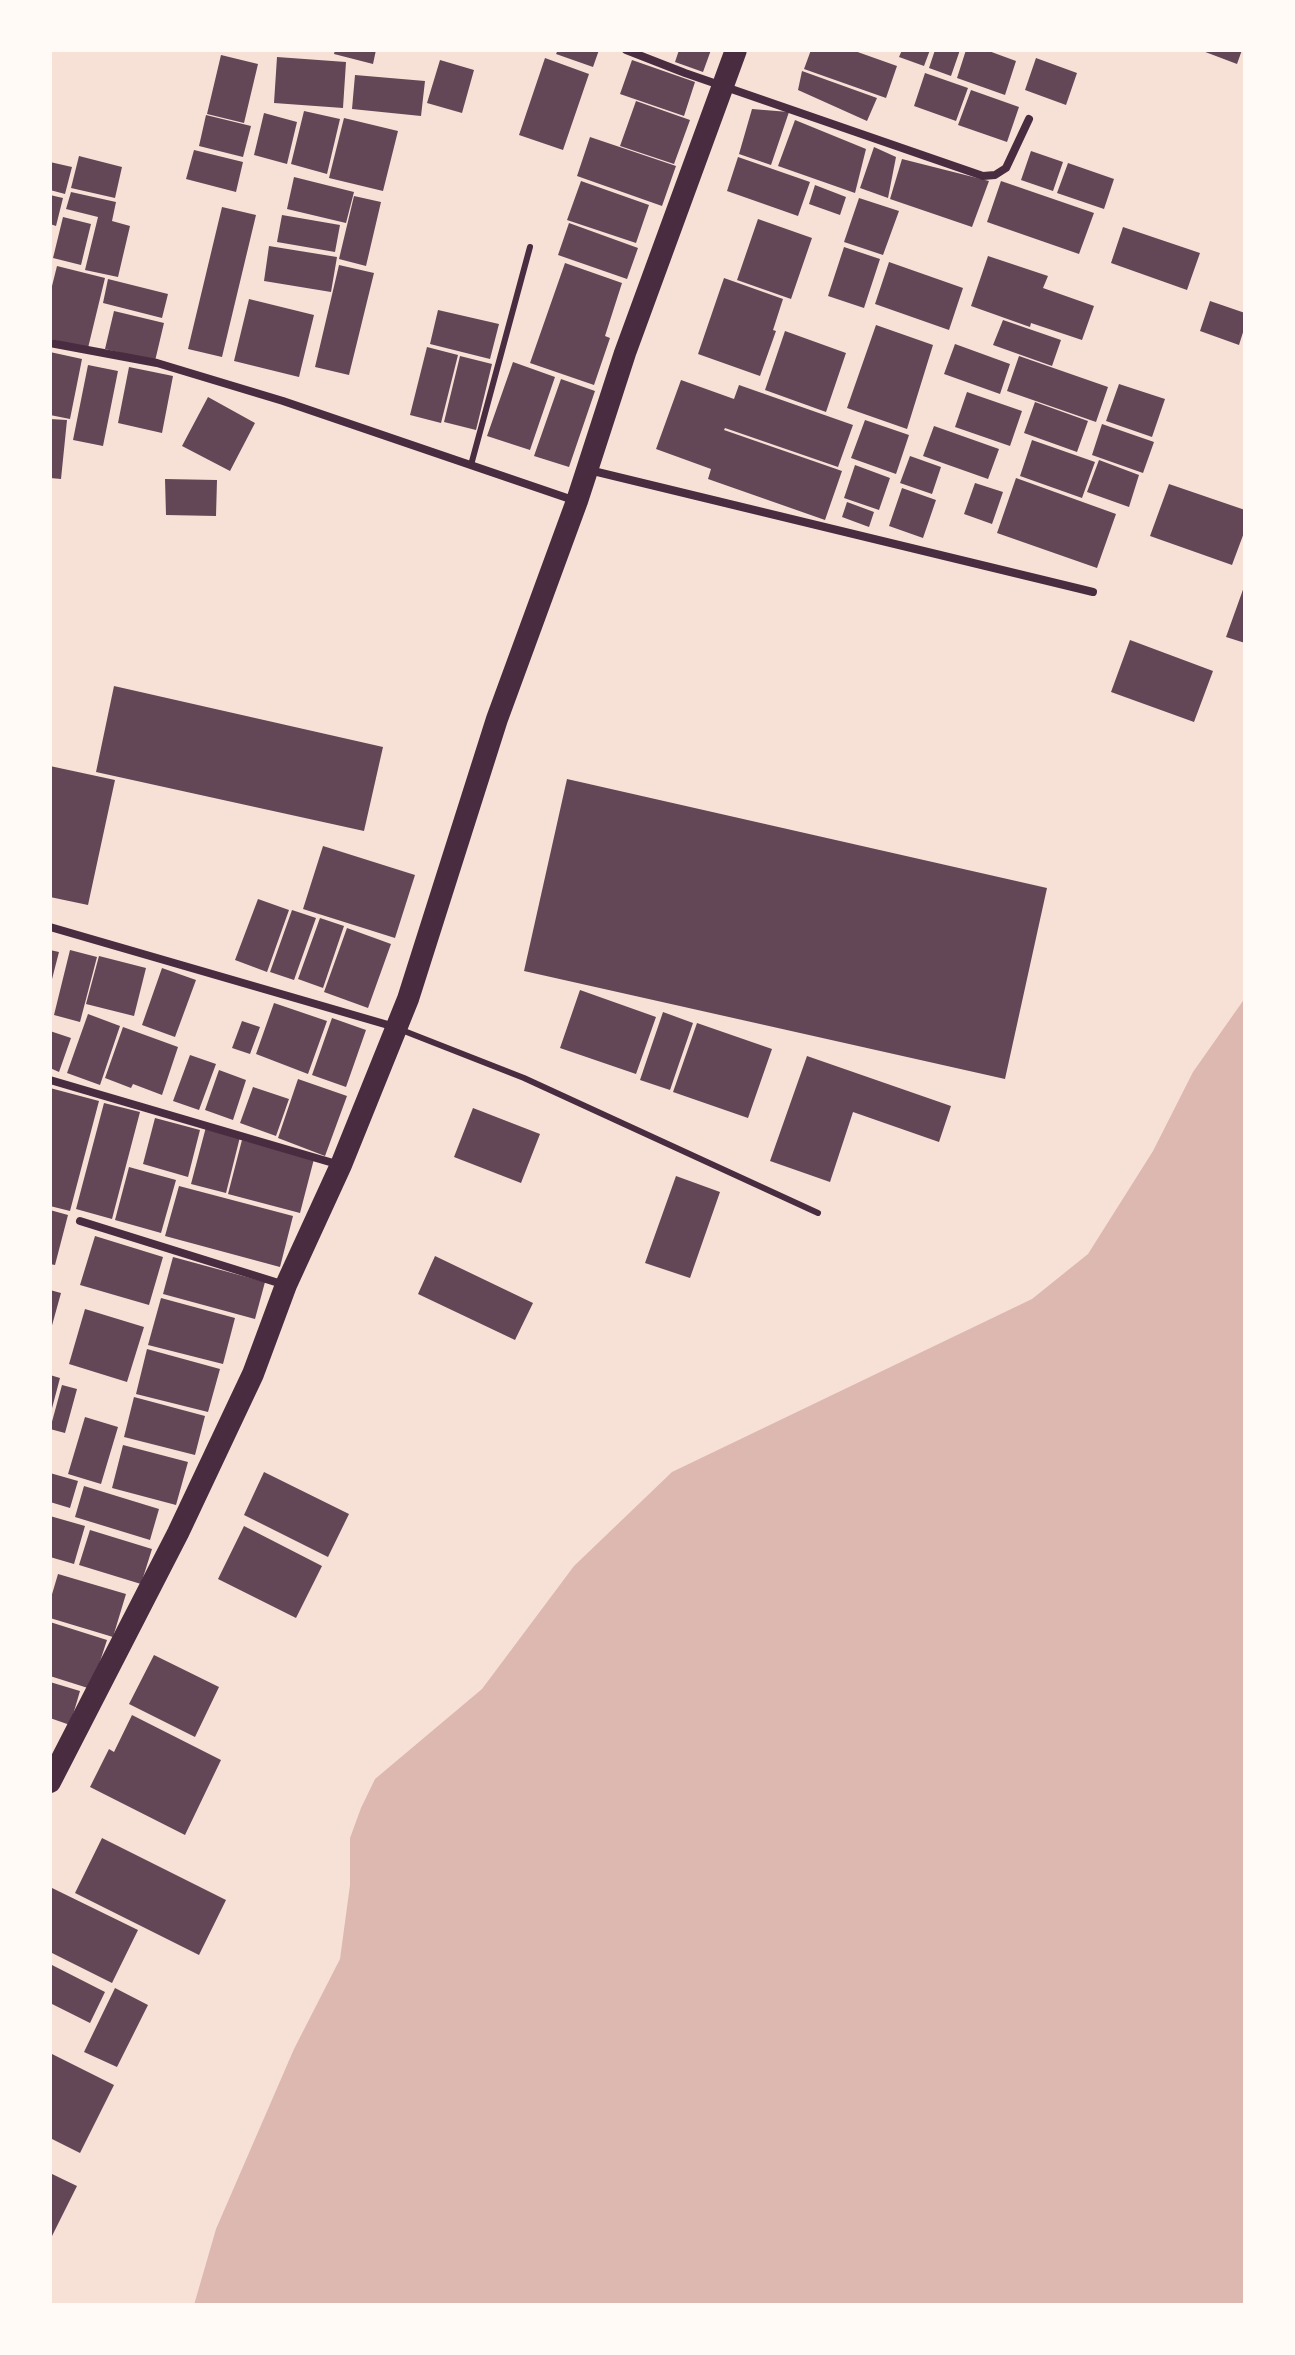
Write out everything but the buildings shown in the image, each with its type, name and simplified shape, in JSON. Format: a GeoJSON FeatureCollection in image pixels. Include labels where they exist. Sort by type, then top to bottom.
{"type":"FeatureCollection","features":[{"type":"Feature","properties":{"kind":"highway"},"geometry":{"type":"LineString","coordinates":[[50,1782],[178,1533],[253,1374],[286,1285],[341,1165],[408,999],[497,719],[577,501],[625,353],[736,50]]}},
{"type":"Feature","properties":{"kind":"street"},"geometry":{"type":"LineString","coordinates":[[626,50],[983,176],[995,175],[1006,168],[1029,119]]}},
{"type":"Feature","properties":{"kind":"street"},"geometry":{"type":"LineString","coordinates":[[50,343],[157,363],[283,401],[577,501]]}},
{"type":"Feature","properties":{"kind":"street"},"geometry":{"type":"LineString","coordinates":[[588,469],[1093,592]]}},
{"type":"Feature","properties":{"kind":"street"},"geometry":{"type":"LineString","coordinates":[[50,927],[396,1028]]}},
{"type":"Feature","properties":{"kind":"street"},"geometry":{"type":"LineString","coordinates":[[50,1080],[341,1165]]}},
{"type":"Feature","properties":{"kind":"street"},"geometry":{"type":"LineString","coordinates":[[80,1221],[286,1285]]}},
{"type":"Feature","properties":{"kind":"lane"},"geometry":{"type":"LineString","coordinates":[[471,465],[530,247]]}},
{"type":"Feature","properties":{"kind":"lane"},"geometry":{"type":"LineString","coordinates":[[396,1028],[524,1078],[818,1213]]}},
{"type":"Feature","properties":{"kind":"shaded area"},"geometry":{"type":"Polygon","coordinates":[[[1245,998],[1245,2305],[194,2305],[216,2229],[294,2049],[340,1959],[350,1885],[350,1838],[375,1779],[482,1689],[574,1566],[672,1472],[1032,1299],[1088,1254],[1153,1151],[1193,1072],[1245,998]]]}}]}
